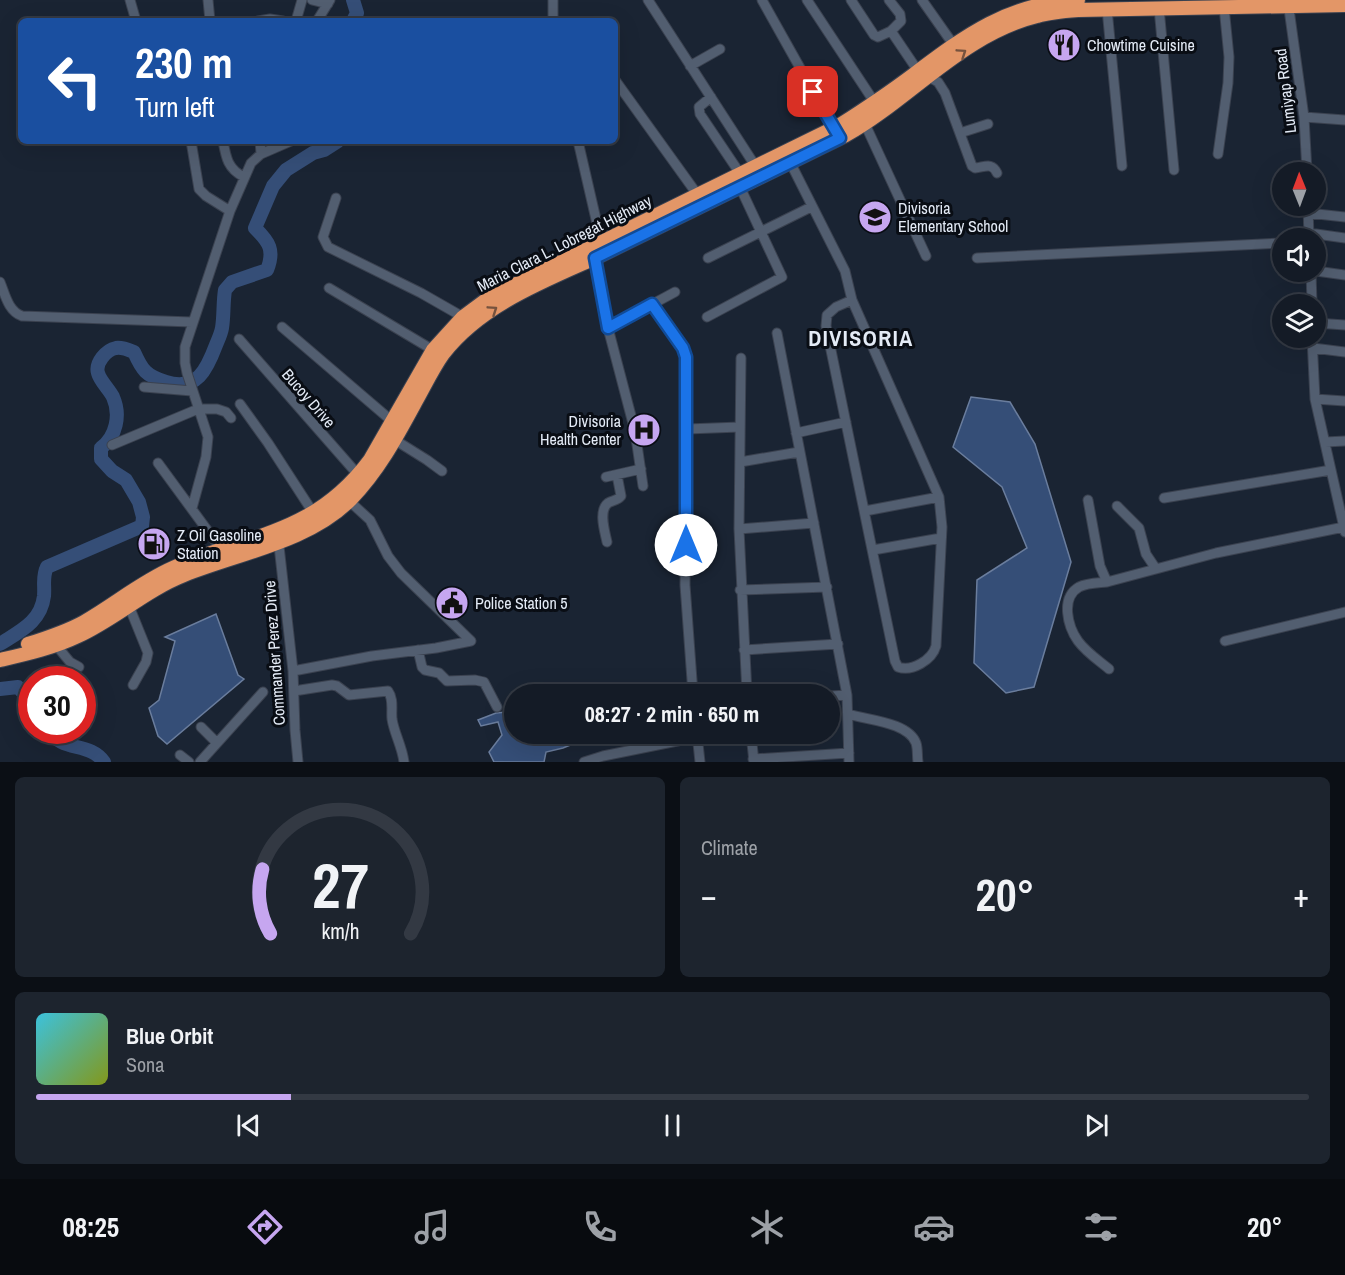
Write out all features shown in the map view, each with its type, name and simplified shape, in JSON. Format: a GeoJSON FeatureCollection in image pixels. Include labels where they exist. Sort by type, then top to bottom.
{"type":"FeatureCollection","features":[{"type":"Feature","properties":{"kind":"highway","name":"Maria Clara L. Lobregat Highway"},"geometry":{"type":"LineString","coordinates":[[362,479],[433,350],[463,317],[490,297],[741,181],[837,133],[865,124],[924,74],[953,45],[991,21],[1032,7],[1078,0]]}},
{"type":"Feature","properties":{"kind":"highway","name":"Maria Clara L. Lobregat Highway"},"geometry":{"type":"LineString","coordinates":[[837,133],[875,103],[990,35],[1032,7],[1078,10],[1107,9],[1131,4],[1160,8],[1289,3],[1345,5]]}},
{"type":"Feature","properties":{"kind":"highway","name":"Maria Clara L. Lobregat Highway"},"geometry":{"type":"LineString","coordinates":[[1,655],[83,623],[133,590],[173,568],[307,529],[345,497],[395,440],[442,356],[465,330],[517,295],[698,194],[741,181],[756,167],[788,158]]}},
{"type":"Feature","properties":{"kind":"highway","name":"Maria Clara L. Lobregat Highway"},"geometry":{"type":"LineString","coordinates":[[278,536],[345,497]]}},
{"type":"Feature","properties":{"kind":"highway","name":"Maria Clara L. Lobregat Highway"},"geometry":{"type":"LineString","coordinates":[[1,655],[56,645],[78,636],[162,585],[226,554]]}},
{"type":"Feature","properties":{"kind":"street"},"geometry":{"type":"LineString","coordinates":[[130,0],[135,18]]}},
{"type":"Feature","properties":{"kind":"street"},"geometry":{"type":"LineString","coordinates":[[208,0],[210,18]]}},
{"type":"Feature","properties":{"kind":"street"},"geometry":{"type":"LineString","coordinates":[[297,18],[302,0]]}},
{"type":"Feature","properties":{"kind":"street"},"geometry":{"type":"LineString","coordinates":[[312,0],[329,2],[319,18]]}},
{"type":"Feature","properties":{"kind":"street"},"geometry":{"type":"LineString","coordinates":[[553,0],[553,18]]}},
{"type":"Feature","properties":{"kind":"street"},"geometry":{"type":"LineString","coordinates":[[648,0],[756,167]]}},
{"type":"Feature","properties":{"kind":"street"},"geometry":{"type":"LineString","coordinates":[[762,0],[837,133]]}},
{"type":"Feature","properties":{"kind":"street"},"geometry":{"type":"LineString","coordinates":[[807,0],[875,103]]}},
{"type":"Feature","properties":{"kind":"street"},"geometry":{"type":"LineString","coordinates":[[851,0],[874,36],[881,36],[899,24],[901,18],[889,0]]}},
{"type":"Feature","properties":{"kind":"street"},"geometry":{"type":"LineString","coordinates":[[922,0],[953,45]]}},
{"type":"Feature","properties":{"kind":"street","name":"Lumiyap Road"},"geometry":{"type":"LineString","coordinates":[[1289,3],[1304,117],[1306,162]]}},
{"type":"Feature","properties":{"kind":"street"},"geometry":{"type":"LineString","coordinates":[[1218,153],[1230,57],[1224,7]]}},
{"type":"Feature","properties":{"kind":"street"},"geometry":{"type":"LineString","coordinates":[[1160,8],[1174,170]]}},
{"type":"Feature","properties":{"kind":"street"},"geometry":{"type":"LineString","coordinates":[[1107,9],[1122,166]]}},
{"type":"Feature","properties":{"kind":"street"},"geometry":{"type":"LineString","coordinates":[[891,31],[924,74],[938,82],[945,93],[972,166],[975,168],[990,165],[995,167],[997,173]]}},
{"type":"Feature","properties":{"kind":"street"},"geometry":{"type":"LineString","coordinates":[[690,66],[720,49]]}},
{"type":"Feature","properties":{"kind":"street"},"geometry":{"type":"LineString","coordinates":[[618,84],[698,194]]}},
{"type":"Feature","properties":{"kind":"street"},"geometry":{"type":"LineString","coordinates":[[707,317],[782,277],[741,181],[700,114],[699,107],[711,97]]}},
{"type":"Feature","properties":{"kind":"street"},"geometry":{"type":"LineString","coordinates":[[1304,117],[1345,120]]}},
{"type":"Feature","properties":{"kind":"street"},"geometry":{"type":"LineString","coordinates":[[865,124],[926,256]]}},
{"type":"Feature","properties":{"kind":"street"},"geometry":{"type":"LineString","coordinates":[[960,133],[988,124]]}},
{"type":"Feature","properties":{"kind":"street"},"geometry":{"type":"LineString","coordinates":[[192,144],[199,189],[230,211]]}},
{"type":"Feature","properties":{"kind":"street"},"geometry":{"type":"LineString","coordinates":[[224,144],[232,170],[244,177]]}},
{"type":"Feature","properties":{"kind":"street"},"geometry":{"type":"LineString","coordinates":[[260,144],[261,154]]}},
{"type":"Feature","properties":{"kind":"street"},"geometry":{"type":"LineString","coordinates":[[192,508],[208,441],[206,426],[187,373],[185,347],[230,211],[250,163],[261,154],[284,144]]}},
{"type":"Feature","properties":{"kind":"street"},"geometry":{"type":"LineString","coordinates":[[578,144],[608,328],[635,431],[643,486]]}},
{"type":"Feature","properties":{"kind":"street"},"geometry":{"type":"LineString","coordinates":[[788,158],[844,271],[852,300],[939,496],[941,538],[936,646],[932,656],[928,659],[905,669],[898,668],[895,661],[825,320],[831,310],[852,300]]}},
{"type":"Feature","properties":{"kind":"street"},"geometry":{"type":"LineString","coordinates":[[336,198],[323,237],[328,247],[421,293],[463,317]]}},
{"type":"Feature","properties":{"kind":"street"},"geometry":{"type":"LineString","coordinates":[[708,258],[812,207]]}},
{"type":"Feature","properties":{"kind":"street"},"geometry":{"type":"LineString","coordinates":[[1326,213],[1345,218]]}},
{"type":"Feature","properties":{"kind":"street"},"geometry":{"type":"LineString","coordinates":[[1326,237],[1345,238]]}},
{"type":"Feature","properties":{"kind":"street"},"geometry":{"type":"LineString","coordinates":[[977,258],[1272,243]]}},
{"type":"Feature","properties":{"kind":"street"},"geometry":{"type":"LineString","coordinates":[[1326,273],[1345,275]]}},
{"type":"Feature","properties":{"kind":"street"},"geometry":{"type":"LineString","coordinates":[[0,282],[10,306],[15,313],[22,316],[192,322]]}},
{"type":"Feature","properties":{"kind":"street"},"geometry":{"type":"LineString","coordinates":[[329,288],[433,350]]}},
{"type":"Feature","properties":{"kind":"street"},"geometry":{"type":"LineString","coordinates":[[608,328],[675,292]]}},
{"type":"Feature","properties":{"kind":"street"},"geometry":{"type":"LineString","coordinates":[[652,304],[683,348],[686,357],[685,585],[692,684]]}},
{"type":"Feature","properties":{"kind":"street"},"geometry":{"type":"LineString","coordinates":[[1326,323],[1345,325]]}},
{"type":"Feature","properties":{"kind":"street"},"geometry":{"type":"LineString","coordinates":[[282,327],[393,422]]}},
{"type":"Feature","properties":{"kind":"street"},"geometry":{"type":"LineString","coordinates":[[752,744],[754,760],[849,758],[847,695],[777,333]]}},
{"type":"Feature","properties":{"kind":"street","name":"Bucoy Drive"},"geometry":{"type":"LineString","coordinates":[[239,339],[362,479]]}},
{"type":"Feature","properties":{"kind":"street"},"geometry":{"type":"LineString","coordinates":[[1109,669],[1091,655],[1071,629],[1067,613],[1073,591],[1087,584],[1107,582],[1216,553],[1344,530],[1340,487],[1331,470],[1315,399],[1312,348],[1345,352]]}},
{"type":"Feature","properties":{"kind":"street"},"geometry":{"type":"LineString","coordinates":[[741,358],[740,591],[746,684]]}},
{"type":"Feature","properties":{"kind":"street"},"geometry":{"type":"LineString","coordinates":[[144,387],[191,387]]}},
{"type":"Feature","properties":{"kind":"street"},"geometry":{"type":"LineString","coordinates":[[1315,399],[1345,401]]}},
{"type":"Feature","properties":{"kind":"street"},"geometry":{"type":"LineString","coordinates":[[240,404],[314,514]]}},
{"type":"Feature","properties":{"kind":"street"},"geometry":{"type":"LineString","coordinates":[[112,445],[198,408],[217,409],[226,412],[231,418]]}},
{"type":"Feature","properties":{"kind":"street"},"geometry":{"type":"LineString","coordinates":[[796,433],[846,422]]}},
{"type":"Feature","properties":{"kind":"street"},"geometry":{"type":"LineString","coordinates":[[687,429],[740,427]]}},
{"type":"Feature","properties":{"kind":"street"},"geometry":{"type":"LineString","coordinates":[[395,440],[442,471]]}},
{"type":"Feature","properties":{"kind":"street"},"geometry":{"type":"LineString","coordinates":[[1325,442],[1345,441]]}},
{"type":"Feature","properties":{"kind":"street"},"geometry":{"type":"LineString","coordinates":[[740,462],[799,452]]}},
{"type":"Feature","properties":{"kind":"street"},"geometry":{"type":"LineString","coordinates":[[158,464],[226,554]]}},
{"type":"Feature","properties":{"kind":"street"},"geometry":{"type":"LineString","coordinates":[[606,477],[641,469]]}},
{"type":"Feature","properties":{"kind":"street"},"geometry":{"type":"LineString","coordinates":[[1164,498],[1331,470]]}},
{"type":"Feature","properties":{"kind":"street"},"geometry":{"type":"LineString","coordinates":[[607,542],[603,514],[609,503],[621,496],[617,475]]}},
{"type":"Feature","properties":{"kind":"street"},"geometry":{"type":"LineString","coordinates":[[865,511],[939,496]]}},
{"type":"Feature","properties":{"kind":"street"},"geometry":{"type":"LineString","coordinates":[[293,670],[471,641],[401,573],[388,556],[370,520],[345,497]]}},
{"type":"Feature","properties":{"kind":"street"},"geometry":{"type":"LineString","coordinates":[[1088,500],[1100,566],[1107,582]]}},
{"type":"Feature","properties":{"kind":"street"},"geometry":{"type":"LineString","coordinates":[[1117,506],[1139,528],[1146,554],[1156,569]]}},
{"type":"Feature","properties":{"kind":"street"},"geometry":{"type":"LineString","coordinates":[[739,529],[814,523]]}},
{"type":"Feature","properties":{"kind":"street","name":"Commander Perez Drive"},"geometry":{"type":"LineString","coordinates":[[278,536],[293,670],[294,730],[298,762]]}},
{"type":"Feature","properties":{"kind":"street"},"geometry":{"type":"LineString","coordinates":[[873,550],[941,538]]}},
{"type":"Feature","properties":{"kind":"street"},"geometry":{"type":"LineString","coordinates":[[740,591],[827,587]]}},
{"type":"Feature","properties":{"kind":"street"},"geometry":{"type":"LineString","coordinates":[[129,606],[148,653],[146,662],[133,685]]}},
{"type":"Feature","properties":{"kind":"street"},"geometry":{"type":"LineString","coordinates":[[1226,641],[1345,612]]}},
{"type":"Feature","properties":{"kind":"street"},"geometry":{"type":"LineString","coordinates":[[744,650],[838,644]]}},
{"type":"Feature","properties":{"kind":"street"},"geometry":{"type":"LineString","coordinates":[[56,645],[70,662],[77,666]]}},
{"type":"Feature","properties":{"kind":"street"},"geometry":{"type":"LineString","coordinates":[[418,650],[422,668],[439,673],[447,681],[484,682],[497,707]]}},
{"type":"Feature","properties":{"kind":"street"},"geometry":{"type":"LineString","coordinates":[[294,691],[332,685],[349,694],[388,691],[391,698],[393,724],[401,743],[404,762]]}},
{"type":"Feature","properties":{"kind":"street"},"geometry":{"type":"LineString","coordinates":[[200,762],[262,692]]}},
{"type":"Feature","properties":{"kind":"street"},"geometry":{"type":"LineString","coordinates":[[840,695],[847,695]]}},
{"type":"Feature","properties":{"kind":"street"},"geometry":{"type":"LineString","coordinates":[[848,714],[902,728],[916,744],[918,762]]}},
{"type":"Feature","properties":{"kind":"street"},"geometry":{"type":"LineString","coordinates":[[201,727],[216,742]]}},
{"type":"Feature","properties":{"kind":"street"},"geometry":{"type":"LineString","coordinates":[[584,762],[657,744]]}},
{"type":"Feature","properties":{"kind":"street"},"geometry":{"type":"LineString","coordinates":[[698,744],[700,762]]}},
{"type":"Feature","properties":{"kind":"street"},"geometry":{"type":"LineString","coordinates":[[180,755],[189,762]]}},
{"type":"Feature","properties":{"kind":"water"},"geometry":{"type":"Polygon","coordinates":[[[971,397],[1010,402],[1035,444],[1071,562],[1034,687],[1006,693],[974,663],[977,580],[1027,548],[1002,487],[953,447],[971,397]]]}},
{"type":"Feature","properties":{"kind":"water"},"geometry":{"type":"Polygon","coordinates":[[[216,614],[238,675],[244,679],[167,744],[158,736],[149,708],[159,700],[175,641],[165,637],[216,614]]]}},
{"type":"Feature","properties":{"kind":"water"},"geometry":{"type":"Polygon","coordinates":[[[504,712],[504,744],[573,744],[546,752],[544,762],[494,762],[489,752],[502,735],[498,722],[481,726],[478,720],[504,712]]]}},
{"type":"Feature","properties":{"kind":"waterway"},"geometry":{"type":"LineString","coordinates":[[353,0],[357,13],[354,18]]}},
{"type":"Feature","properties":{"kind":"waterway"},"geometry":{"type":"LineString","coordinates":[[0,644],[22,630],[39,613],[44,596],[44,578],[47,567],[142,526],[143,517],[139,502],[126,480],[112,471],[101,459],[101,448],[110,438],[117,418],[113,397],[98,373],[98,365],[102,358],[112,349],[123,348],[134,352],[145,372],[159,380],[186,384],[199,376],[209,362],[221,332],[225,290],[232,282],[267,270],[270,257],[269,247],[255,228],[273,186],[286,170],[313,153],[333,144]]}},
{"type":"Feature","properties":{"kind":"waterway"},"geometry":{"type":"LineString","coordinates":[[0,689],[18,687]]}},
{"type":"Feature","properties":{"kind":"waterway"},"geometry":{"type":"LineString","coordinates":[[66,744],[91,751],[104,762]]}},
{"type":"Feature","properties":{"kind":"place","name":"Chowtime Cuisine"},"geometry":{"type":"Point","coordinates":[1064,45]}},
{"type":"Feature","properties":{"kind":"place","name":"Divisoria Elementary School"},"geometry":{"type":"Point","coordinates":[875,217]}},
{"type":"Feature","properties":{"kind":"place","name":"Divisoria Health Center"},"geometry":{"type":"Point","coordinates":[644,430]}},
{"type":"Feature","properties":{"kind":"place","name":"Z Oil Gasoline Station"},"geometry":{"type":"Point","coordinates":[154,544]}},
{"type":"Feature","properties":{"kind":"place","name":"Police Station 5"},"geometry":{"type":"Point","coordinates":[452,603]}},
{"type":"Feature","properties":{"kind":"district","name":"DIVISORIA"},"geometry":{"type":"Point","coordinates":[861,338]}},
{"type":"Feature","properties":{"kind":"route"},"geometry":{"type":"LineString","coordinates":[[686,545],[686,357],[683,348],[652,304],[608,328],[595,258],[840,138],[813,92]]}}]}
